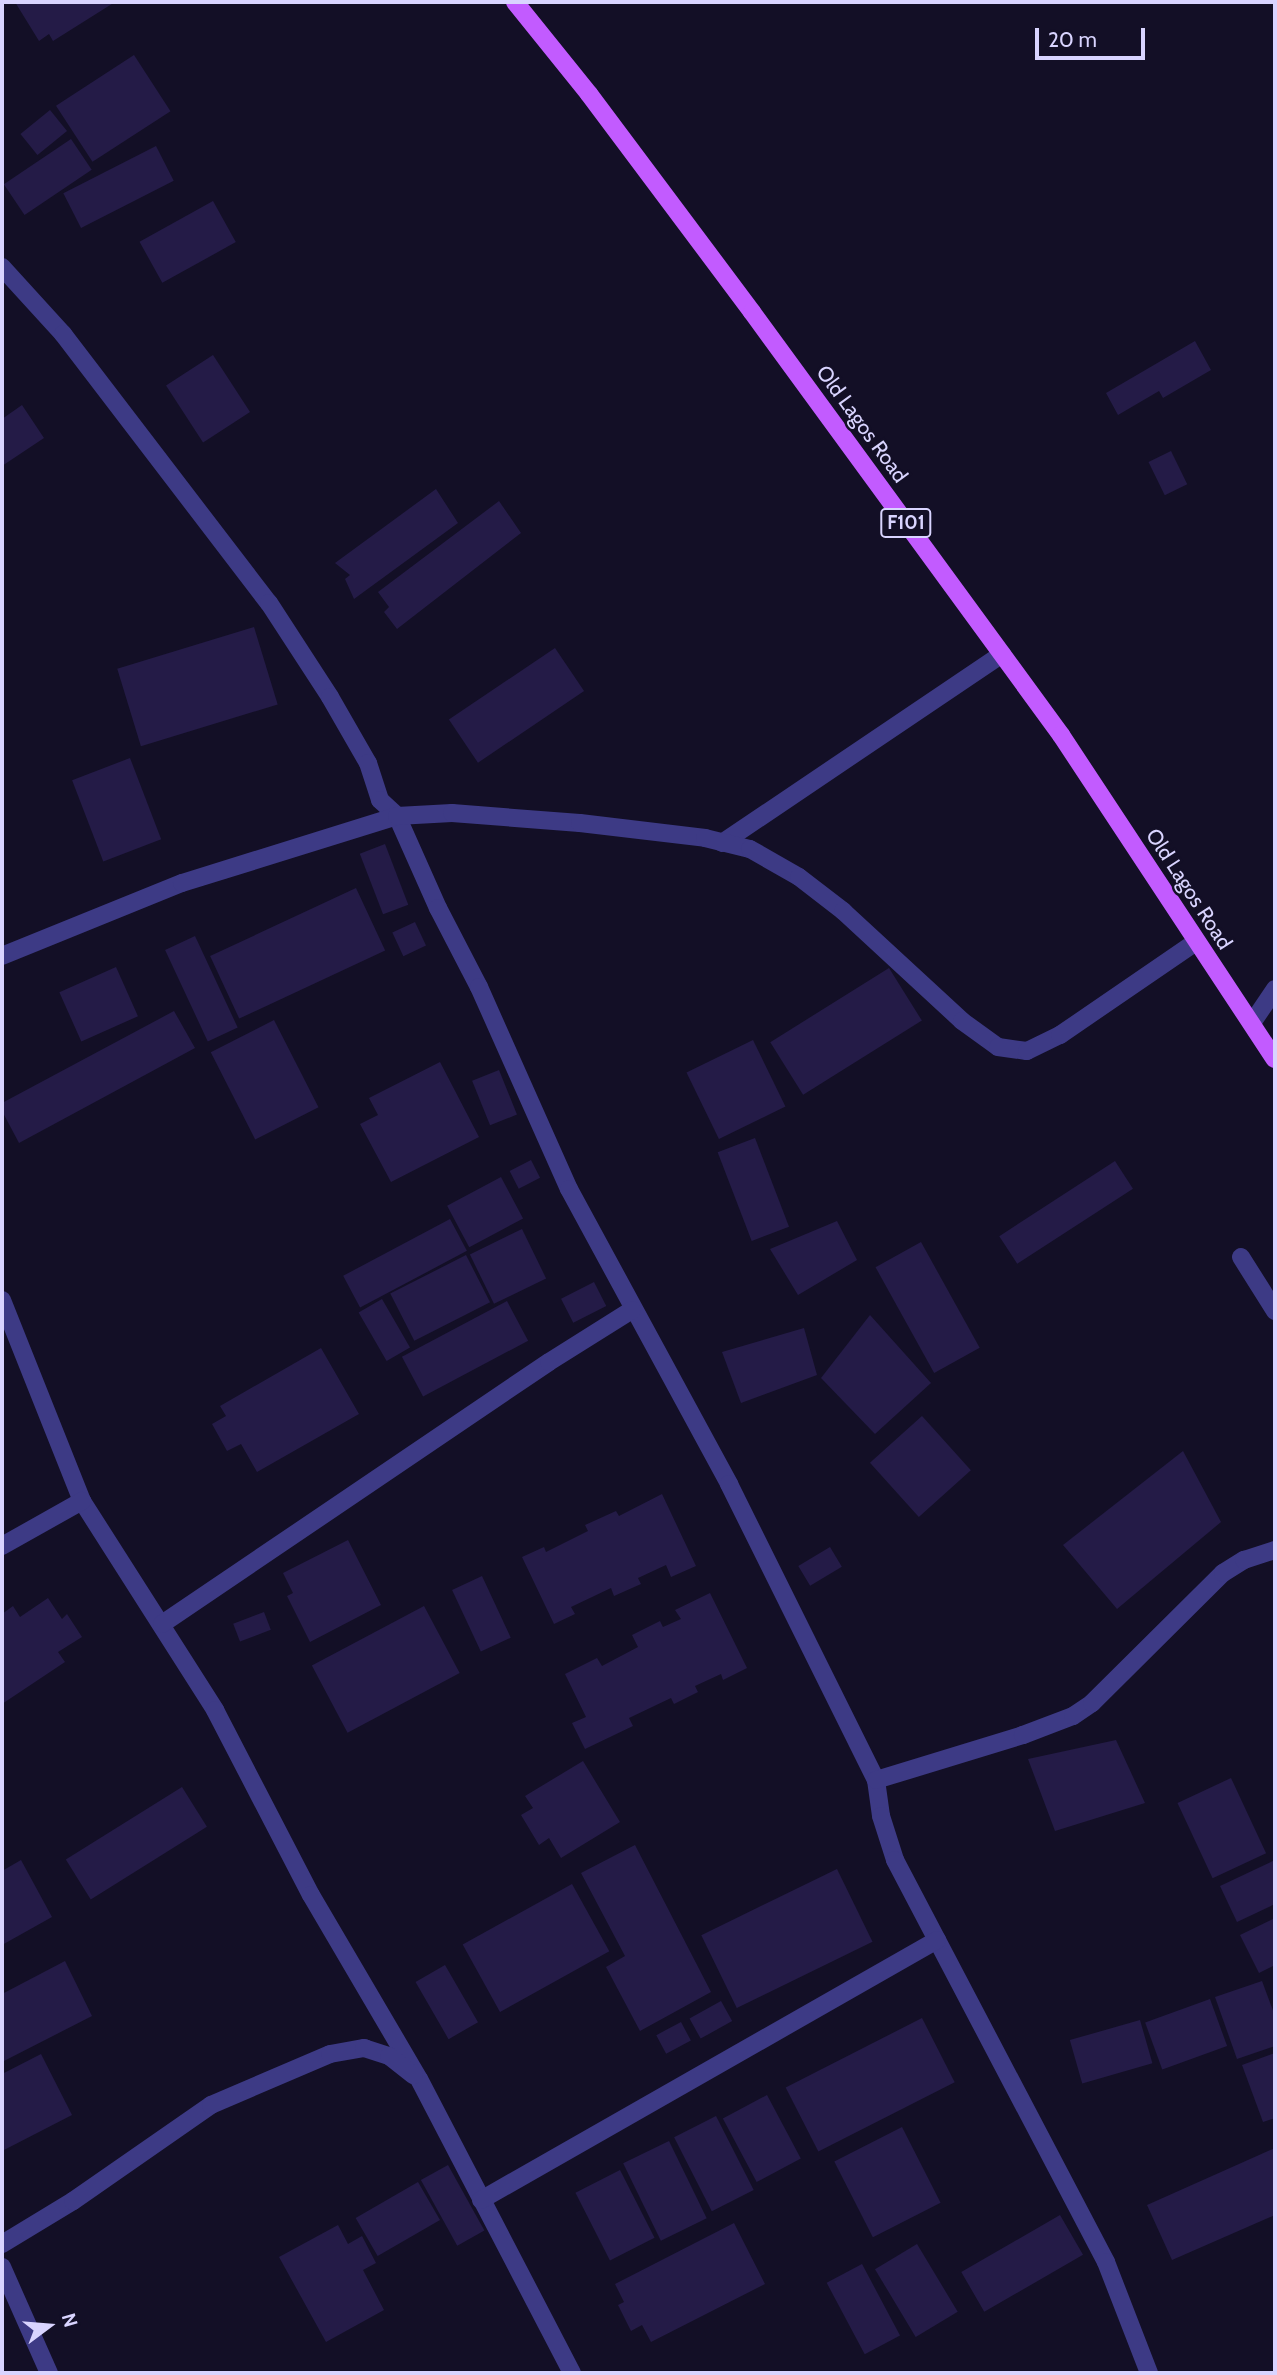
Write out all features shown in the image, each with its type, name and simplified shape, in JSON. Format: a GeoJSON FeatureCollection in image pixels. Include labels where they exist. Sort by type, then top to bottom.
{"type":"FeatureCollection","features":[{"type":"Feature","properties":{"kind":"main road","name":"Old Lagos Road"},"geometry":{"type":"LineString","coordinates":[[515,2],[589,94],[728,280],[1061,735],[1275,1059]]}},
{"type":"Feature","properties":{"kind":"street"},"geometry":{"type":"LineString","coordinates":[[2,267],[63,334],[269,603],[368,763],[380,800],[397,816],[438,908],[479,987],[569,1189],[632,1310],[729,1484],[876,1780],[881,1816],[895,1860],[1106,2262],[1149,2373]]}},
{"type":"Feature","properties":{"kind":"street"},"geometry":{"type":"LineString","coordinates":[[722,843],[1002,654]]}},
{"type":"Feature","properties":{"kind":"street"},"geometry":{"type":"LineString","coordinates":[[2,956],[182,883],[397,816],[452,813],[580,823],[705,838],[750,849],[799,877],[843,911],[962,1021],[998,1046],[1027,1051],[1060,1035],[1196,942]]}},
{"type":"Feature","properties":{"kind":"street"},"geometry":{"type":"LineString","coordinates":[[1252,1023],[1275,989]]}},
{"type":"Feature","properties":{"kind":"street"},"geometry":{"type":"LineString","coordinates":[[1241,1257],[1275,1311]]}},
{"type":"Feature","properties":{"kind":"street"},"geometry":{"type":"LineString","coordinates":[[2,1300],[82,1500],[215,1710],[311,1895],[419,2079],[572,2373]]}},
{"type":"Feature","properties":{"kind":"street"},"geometry":{"type":"LineString","coordinates":[[162,1624],[549,1362],[632,1310]]}},
{"type":"Feature","properties":{"kind":"street"},"geometry":{"type":"LineString","coordinates":[[2,1546],[82,1500]]}},
{"type":"Feature","properties":{"kind":"street"},"geometry":{"type":"LineString","coordinates":[[876,1780],[1023,1735],[1073,1716],[1092,1703],[1223,1573],[1244,1560],[1275,1550]]}},
{"type":"Feature","properties":{"kind":"street"},"geometry":{"type":"LineString","coordinates":[[481,2200],[937,1940]]}},
{"type":"Feature","properties":{"kind":"street"},"geometry":{"type":"LineString","coordinates":[[2,2245],[84,2193],[211,2105],[330,2054],[363,2048],[389,2056],[419,2079]]}},
{"type":"Feature","properties":{"kind":"street"},"geometry":{"type":"LineString","coordinates":[[2,2267],[49,2373]]}},
{"type":"Feature","properties":{"kind":"building"},"geometry":{"type":"Polygon","coordinates":[[[15,2],[115,2],[53,41],[49,34],[39,41],[15,2]]]}},
{"type":"Feature","properties":{"kind":"building"},"geometry":{"type":"Polygon","coordinates":[[[134,55],[170,111],[92,162],[56,106],[134,55]]]}},
{"type":"Feature","properties":{"kind":"building"},"geometry":{"type":"Polygon","coordinates":[[[50,110],[67,131],[37,155],[20,134],[50,110]]]}},
{"type":"Feature","properties":{"kind":"building"},"geometry":{"type":"Polygon","coordinates":[[[71,139],[92,170],[25,215],[4,184],[71,139]]]}},
{"type":"Feature","properties":{"kind":"building"},"geometry":{"type":"Polygon","coordinates":[[[156,146],[174,181],[81,228],[63,193],[156,146]]]}},
{"type":"Feature","properties":{"kind":"building"},"geometry":{"type":"Polygon","coordinates":[[[213,201],[236,242],[162,283],[140,242],[213,201]]]}},
{"type":"Feature","properties":{"kind":"building"},"geometry":{"type":"Polygon","coordinates":[[[1195,341],[1211,370],[1163,398],[1159,391],[1118,415],[1106,393],[1195,341]]]}},
{"type":"Feature","properties":{"kind":"building"},"geometry":{"type":"Polygon","coordinates":[[[213,355],[250,412],[203,443],[166,385],[213,355]]]}},
{"type":"Feature","properties":{"kind":"building"},"geometry":{"type":"Polygon","coordinates":[[[22,405],[44,438],[2,466],[2,419],[22,405]]]}},
{"type":"Feature","properties":{"kind":"building"},"geometry":{"type":"Polygon","coordinates":[[[1171,451],[1187,484],[1165,495],[1149,462],[1171,451]]]}},
{"type":"Feature","properties":{"kind":"building"},"geometry":{"type":"Polygon","coordinates":[[[436,489],[458,523],[354,599],[345,579],[350,575],[335,563],[436,489]]]}},
{"type":"Feature","properties":{"kind":"building"},"geometry":{"type":"Polygon","coordinates":[[[499,501],[521,533],[397,629],[384,612],[389,607],[378,592],[499,501]]]}},
{"type":"Feature","properties":{"kind":"building"},"geometry":{"type":"Polygon","coordinates":[[[254,627],[278,704],[141,746],[117,669],[254,627]]]}},
{"type":"Feature","properties":{"kind":"building"},"geometry":{"type":"Polygon","coordinates":[[[555,648],[584,691],[478,763],[449,720],[555,648]]]}},
{"type":"Feature","properties":{"kind":"building"},"geometry":{"type":"Polygon","coordinates":[[[130,758],[161,839],[103,861],[72,780],[130,758]]]}},
{"type":"Feature","properties":{"kind":"building"},"geometry":{"type":"Polygon","coordinates":[[[385,844],[408,905],[383,914],[360,854],[385,844]]]}},
{"type":"Feature","properties":{"kind":"building"},"geometry":{"type":"Polygon","coordinates":[[[356,888],[385,951],[239,1019],[210,956],[356,888]]]}},
{"type":"Feature","properties":{"kind":"building"},"geometry":{"type":"Polygon","coordinates":[[[415,922],[426,946],[403,956],[392,933],[415,922]]]}},
{"type":"Feature","properties":{"kind":"building"},"geometry":{"type":"Polygon","coordinates":[[[195,936],[238,1028],[208,1041],[165,950],[195,936]]]}},
{"type":"Feature","properties":{"kind":"building"},"geometry":{"type":"Polygon","coordinates":[[[116,967],[138,1016],[81,1042],[59,992],[116,967]]]}},
{"type":"Feature","properties":{"kind":"building"},"geometry":{"type":"Polygon","coordinates":[[[889,968],[922,1021],[803,1095],[770,1042],[889,968]]]}},
{"type":"Feature","properties":{"kind":"building"},"geometry":{"type":"Polygon","coordinates":[[[174,1011],[195,1048],[19,1143],[2,1111],[2,1103],[174,1011]]]}},
{"type":"Feature","properties":{"kind":"building"},"geometry":{"type":"Polygon","coordinates":[[[274,1020],[318,1107],[255,1140],[211,1052],[274,1020]]]}},
{"type":"Feature","properties":{"kind":"building"},"geometry":{"type":"Polygon","coordinates":[[[753,1040],[785,1107],[719,1139],[686,1072],[753,1040]]]}},
{"type":"Feature","properties":{"kind":"building"},"geometry":{"type":"Polygon","coordinates":[[[440,1062],[479,1137],[391,1182],[360,1124],[378,1115],[369,1098],[440,1062]]]}},
{"type":"Feature","properties":{"kind":"building"},"geometry":{"type":"Polygon","coordinates":[[[499,1070],[517,1115],[490,1125],[472,1081],[499,1070]]]}},
{"type":"Feature","properties":{"kind":"building"},"geometry":{"type":"Polygon","coordinates":[[[755,1138],[789,1227],[752,1241],[718,1152],[755,1138]]]}},
{"type":"Feature","properties":{"kind":"building"},"geometry":{"type":"Polygon","coordinates":[[[531,1160],[540,1178],[519,1189],[510,1171],[531,1160]]]}},
{"type":"Feature","properties":{"kind":"building"},"geometry":{"type":"Polygon","coordinates":[[[1115,1161],[1133,1189],[1017,1264],[999,1236],[1115,1161]]]}},
{"type":"Feature","properties":{"kind":"building"},"geometry":{"type":"Polygon","coordinates":[[[501,1177],[523,1218],[469,1247],[447,1206],[501,1177]]]}},
{"type":"Feature","properties":{"kind":"building"},"geometry":{"type":"Polygon","coordinates":[[[450,1219],[467,1251],[360,1308],[343,1276],[450,1219]]]}},
{"type":"Feature","properties":{"kind":"building"},"geometry":{"type":"Polygon","coordinates":[[[837,1221],[857,1260],[798,1295],[770,1249],[837,1221]]]}},
{"type":"Feature","properties":{"kind":"building"},"geometry":{"type":"Polygon","coordinates":[[[522,1229],[546,1278],[494,1304],[470,1254],[522,1229]]]}},
{"type":"Feature","properties":{"kind":"building"},"geometry":{"type":"Polygon","coordinates":[[[921,1242],[980,1348],[934,1373],[876,1267],[921,1242]]]}},
{"type":"Feature","properties":{"kind":"building"},"geometry":{"type":"Polygon","coordinates":[[[466,1255],[490,1302],[414,1341],[390,1294],[466,1255]]]}},
{"type":"Feature","properties":{"kind":"building"},"geometry":{"type":"Polygon","coordinates":[[[594,1282],[606,1306],[573,1323],[561,1299],[594,1282]]]}},
{"type":"Feature","properties":{"kind":"building"},"geometry":{"type":"Polygon","coordinates":[[[382,1299],[410,1347],[387,1361],[359,1312],[382,1299]]]}},
{"type":"Feature","properties":{"kind":"building"},"geometry":{"type":"Polygon","coordinates":[[[507,1301],[528,1341],[423,1397],[402,1357],[507,1301]]]}},
{"type":"Feature","properties":{"kind":"building"},"geometry":{"type":"Polygon","coordinates":[[[870,1315],[931,1383],[875,1434],[821,1378],[870,1315]]]}},
{"type":"Feature","properties":{"kind":"building"},"geometry":{"type":"Polygon","coordinates":[[[804,1328],[817,1375],[741,1403],[722,1352],[804,1328]]]}},
{"type":"Feature","properties":{"kind":"building"},"geometry":{"type":"Polygon","coordinates":[[[321,1348],[359,1414],[257,1472],[241,1444],[227,1451],[212,1424],[226,1416],[220,1406],[321,1348]]]}},
{"type":"Feature","properties":{"kind":"building"},"geometry":{"type":"Polygon","coordinates":[[[922,1416],[971,1470],[919,1517],[870,1463],[922,1416]]]}},
{"type":"Feature","properties":{"kind":"building"},"geometry":{"type":"Polygon","coordinates":[[[1183,1451],[1221,1522],[1117,1609],[1063,1545],[1183,1451]]]}},
{"type":"Feature","properties":{"kind":"building"},"geometry":{"type":"Polygon","coordinates":[[[662,1494],[696,1566],[671,1577],[666,1565],[638,1578],[641,1584],[614,1596],[611,1588],[571,1607],[575,1614],[554,1624],[522,1557],[544,1547],[546,1552],[588,1531],[585,1525],[616,1511],[619,1516],[662,1494]]]}},
{"type":"Feature","properties":{"kind":"building"},"geometry":{"type":"Polygon","coordinates":[[[348,1540],[381,1605],[310,1642],[287,1596],[293,1593],[283,1573],[348,1540]]]}},
{"type":"Feature","properties":{"kind":"building"},"geometry":{"type":"Polygon","coordinates":[[[830,1547],[842,1567],[810,1586],[798,1566],[830,1547]]]}},
{"type":"Feature","properties":{"kind":"building"},"geometry":{"type":"Polygon","coordinates":[[[482,1576],[511,1638],[481,1652],[452,1590],[482,1576]]]}},
{"type":"Feature","properties":{"kind":"building"},"geometry":{"type":"Polygon","coordinates":[[[710,1593],[747,1668],[723,1680],[721,1674],[695,1686],[698,1692],[674,1704],[671,1698],[629,1718],[633,1726],[585,1749],[572,1723],[586,1717],[565,1674],[597,1658],[602,1666],[638,1647],[632,1635],[660,1621],[663,1627],[681,1619],[675,1610],[710,1593]]]}},
{"type":"Feature","properties":{"kind":"building"},"geometry":{"type":"Polygon","coordinates":[[[48,1598],[62,1619],[67,1614],[82,1637],[58,1652],[65,1662],[2,1704],[2,1614],[13,1606],[20,1617],[48,1598]]]}},
{"type":"Feature","properties":{"kind":"building"},"geometry":{"type":"Polygon","coordinates":[[[424,1606],[460,1673],[348,1733],[312,1666],[424,1606]]]}},
{"type":"Feature","properties":{"kind":"building"},"geometry":{"type":"Polygon","coordinates":[[[264,1612],[271,1630],[240,1642],[233,1624],[264,1612]]]}},
{"type":"Feature","properties":{"kind":"building"},"geometry":{"type":"Polygon","coordinates":[[[1116,1740],[1145,1803],[1055,1831],[1028,1759],[1116,1740]]]}},
{"type":"Feature","properties":{"kind":"building"},"geometry":{"type":"Polygon","coordinates":[[[583,1761],[620,1822],[561,1858],[549,1838],[539,1845],[521,1815],[533,1808],[525,1796],[583,1761]]]}},
{"type":"Feature","properties":{"kind":"building"},"geometry":{"type":"Polygon","coordinates":[[[1231,1778],[1266,1853],[1213,1878],[1178,1803],[1231,1778]]]}},
{"type":"Feature","properties":{"kind":"building"},"geometry":{"type":"Polygon","coordinates":[[[182,1787],[207,1827],[91,1899],[66,1860],[182,1787]]]}},
{"type":"Feature","properties":{"kind":"building"},"geometry":{"type":"Polygon","coordinates":[[[635,1845],[711,1992],[640,2031],[606,1967],[625,1956],[581,1873],[635,1845]]]}},
{"type":"Feature","properties":{"kind":"building"},"geometry":{"type":"Polygon","coordinates":[[[21,1860],[52,1917],[2,1945],[2,1871],[21,1860]]]}},
{"type":"Feature","properties":{"kind":"building"},"geometry":{"type":"Polygon","coordinates":[[[1275,1860],[1275,1904],[1237,1922],[1220,1886],[1275,1860]]]}},
{"type":"Feature","properties":{"kind":"building"},"geometry":{"type":"Polygon","coordinates":[[[837,1869],[873,1942],[737,2008],[701,1935],[837,1869]]]}},
{"type":"Feature","properties":{"kind":"building"},"geometry":{"type":"Polygon","coordinates":[[[572,1884],[609,1951],[500,2012],[463,1945],[572,1884]]]}},
{"type":"Feature","properties":{"kind":"building"},"geometry":{"type":"Polygon","coordinates":[[[1275,1918],[1275,1965],[1259,1973],[1240,1935],[1275,1918]]]}},
{"type":"Feature","properties":{"kind":"building"},"geometry":{"type":"Polygon","coordinates":[[[65,1961],[92,2016],[2,2062],[2,1994],[65,1961]]]}},
{"type":"Feature","properties":{"kind":"building"},"geometry":{"type":"Polygon","coordinates":[[[445,1965],[478,2022],[449,2039],[416,1982],[445,1965]]]}},
{"type":"Feature","properties":{"kind":"building"},"geometry":{"type":"Polygon","coordinates":[[[1262,1981],[1275,2016],[1275,2046],[1237,2059],[1215,1997],[1262,1981]]]}},
{"type":"Feature","properties":{"kind":"building"},"geometry":{"type":"Polygon","coordinates":[[[1210,1999],[1227,2046],[1162,2070],[1145,2023],[1210,1999]]]}},
{"type":"Feature","properties":{"kind":"building"},"geometry":{"type":"Polygon","coordinates":[[[721,2001],[732,2021],[701,2039],[690,2018],[721,2001]]]}},
{"type":"Feature","properties":{"kind":"building"},"geometry":{"type":"Polygon","coordinates":[[[922,2018],[955,2082],[818,2152],[786,2087],[922,2018]]]}},
{"type":"Feature","properties":{"kind":"building"},"geometry":{"type":"Polygon","coordinates":[[[1140,2020],[1152,2063],[1082,2083],[1070,2040],[1140,2020]]]}},
{"type":"Feature","properties":{"kind":"building"},"geometry":{"type":"Polygon","coordinates":[[[681,2022],[691,2041],[666,2054],[656,2035],[681,2022]]]}},
{"type":"Feature","properties":{"kind":"building"},"geometry":{"type":"Polygon","coordinates":[[[1275,2053],[1275,2118],[1263,2122],[1242,2065],[1275,2053]]]}},
{"type":"Feature","properties":{"kind":"building"},"geometry":{"type":"Polygon","coordinates":[[[41,2054],[72,2115],[4,2150],[2,2074],[41,2054]]]}},
{"type":"Feature","properties":{"kind":"building"},"geometry":{"type":"Polygon","coordinates":[[[767,2095],[801,2159],[757,2182],[723,2118],[767,2095]]]}},
{"type":"Feature","properties":{"kind":"building"},"geometry":{"type":"Polygon","coordinates":[[[716,2116],[754,2190],[712,2211],[674,2137],[716,2116]]]}},
{"type":"Feature","properties":{"kind":"building"},"geometry":{"type":"Polygon","coordinates":[[[902,2127],[941,2203],[873,2237],[834,2162],[902,2127]]]}},
{"type":"Feature","properties":{"kind":"building"},"geometry":{"type":"Polygon","coordinates":[[[669,2141],[707,2218],[661,2241],[623,2163],[669,2141]]]}},
{"type":"Feature","properties":{"kind":"building"},"geometry":{"type":"Polygon","coordinates":[[[1275,2148],[1275,2215],[1172,2260],[1147,2205],[1275,2148]]]}},
{"type":"Feature","properties":{"kind":"building"},"geometry":{"type":"Polygon","coordinates":[[[448,2165],[484,2231],[457,2246],[421,2180],[448,2165]]]}},
{"type":"Feature","properties":{"kind":"building"},"geometry":{"type":"Polygon","coordinates":[[[620,2170],[655,2238],[610,2260],[575,2193],[620,2170]]]}},
{"type":"Feature","properties":{"kind":"building"},"geometry":{"type":"Polygon","coordinates":[[[418,2182],[440,2220],[378,2256],[356,2218],[418,2182]]]}},
{"type":"Feature","properties":{"kind":"building"},"geometry":{"type":"Polygon","coordinates":[[[1060,2215],[1083,2255],[984,2312],[961,2272],[1060,2215]]]}},
{"type":"Feature","properties":{"kind":"building"},"geometry":{"type":"Polygon","coordinates":[[[734,2223],[765,2284],[651,2342],[642,2325],[631,2331],[618,2305],[624,2302],[615,2284],[734,2223]]]}},
{"type":"Feature","properties":{"kind":"building"},"geometry":{"type":"Polygon","coordinates":[[[338,2225],[348,2244],[362,2236],[376,2263],[363,2270],[384,2310],[326,2342],[279,2257],[338,2225]]]}},
{"type":"Feature","properties":{"kind":"building"},"geometry":{"type":"Polygon","coordinates":[[[917,2244],[958,2312],[916,2337],[875,2269],[917,2244]]]}},
{"type":"Feature","properties":{"kind":"building"},"geometry":{"type":"Polygon","coordinates":[[[862,2264],[900,2336],[865,2354],[827,2283],[862,2264]]]}}]}
